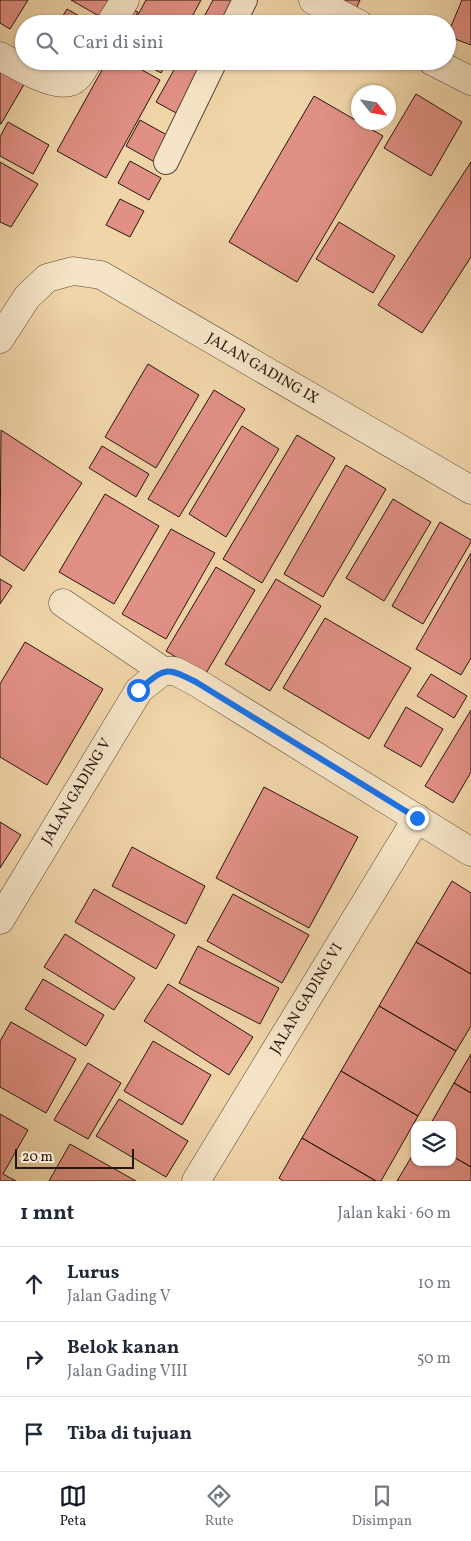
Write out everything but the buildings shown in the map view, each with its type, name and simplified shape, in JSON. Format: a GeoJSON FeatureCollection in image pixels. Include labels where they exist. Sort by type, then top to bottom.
{"type":"FeatureCollection","features":[{"type":"Feature","properties":{"kind":"street"},"geometry":{"type":"LineString","coordinates":[[116,15],[125,0]]}},
{"type":"Feature","properties":{"kind":"street"},"geometry":{"type":"LineString","coordinates":[[313,0],[342,15]]}},
{"type":"Feature","properties":{"kind":"street"},"geometry":{"type":"LineString","coordinates":[[0,56],[15,64]]}},
{"type":"Feature","properties":{"kind":"street"},"geometry":{"type":"LineString","coordinates":[[26,70],[58,84],[70,82],[79,76],[83,70]]}},
{"type":"Feature","properties":{"kind":"street"},"geometry":{"type":"LineString","coordinates":[[450,70],[471,81]]}},
{"type":"Feature","properties":{"kind":"street","name":"JALAN GADING IX"},"geometry":{"type":"LineString","coordinates":[[0,339],[27,297],[46,278],[73,271],[101,275],[471,490]]}},
{"type":"Feature","properties":{"kind":"street"},"geometry":{"type":"LineString","coordinates":[[62,603],[163,671],[175,671],[196,682],[471,852]]}},
{"type":"Feature","properties":{"kind":"street","name":"JALAN GADING V"},"geometry":{"type":"LineString","coordinates":[[0,920],[138,690],[163,671]]}},
{"type":"Feature","properties":{"kind":"street","name":"JALAN GADING VI"},"geometry":{"type":"LineString","coordinates":[[196,1181],[417,818]]}},
{"type":"Feature","properties":{"kind":"lane"},"geometry":{"type":"LineString","coordinates":[[238,15],[245,0]]}},
{"type":"Feature","properties":{"kind":"lane"},"geometry":{"type":"LineString","coordinates":[[166,162],[211,70]]}},
{"type":"Feature","properties":{"kind":"route"},"geometry":{"type":"LineString","coordinates":[[138,690],[163,671],[175,671],[196,682],[417,818]]}}]}
